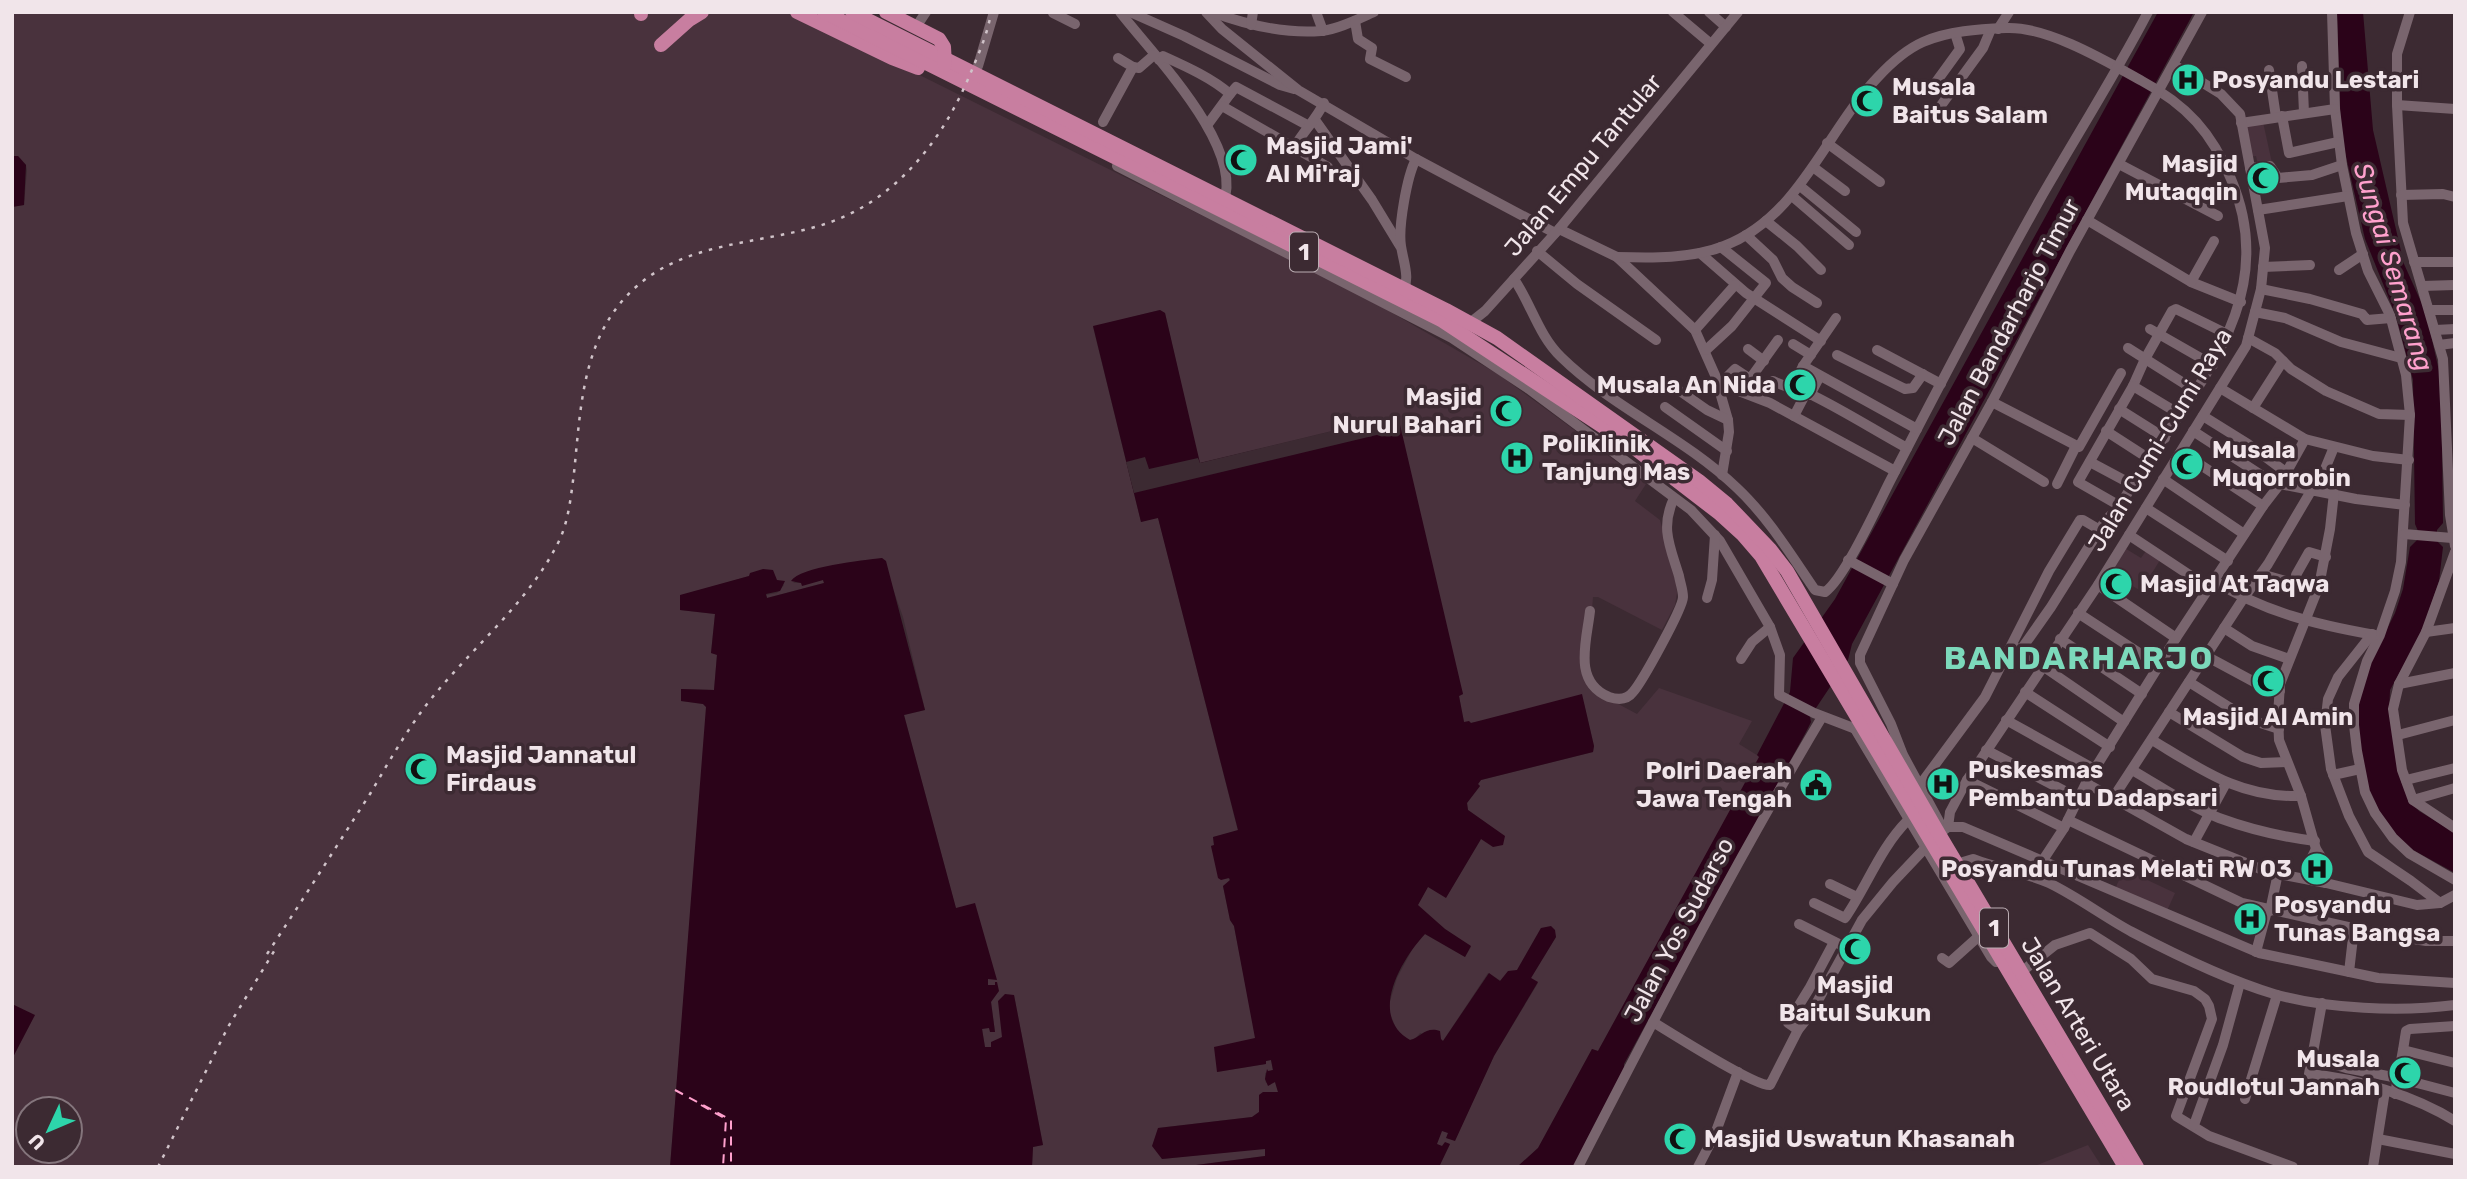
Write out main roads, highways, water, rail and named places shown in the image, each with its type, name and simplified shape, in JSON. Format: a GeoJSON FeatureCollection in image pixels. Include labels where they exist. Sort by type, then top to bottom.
{"type":"FeatureCollection","features":[{"type":"Feature","properties":{"kind":"highway"},"geometry":{"type":"LineString","coordinates":[[661,45],[688,20],[702,12]]}},
{"type":"Feature","properties":{"kind":"highway"},"geometry":{"type":"LineString","coordinates":[[797,12],[892,58],[966,83]]}},
{"type":"Feature","properties":{"kind":"highway","name":"1"},"geometry":{"type":"LineString","coordinates":[[824,12],[1441,320],[1633,440]]}},
{"type":"Feature","properties":{"kind":"highway","name":"1"},"geometry":{"type":"LineString","coordinates":[[852,12],[1446,310],[1497,338],[1633,440]]}},
{"type":"Feature","properties":{"kind":"highway"},"geometry":{"type":"LineString","coordinates":[[872,12],[1105,131],[1141,156]]}},
{"type":"Feature","properties":{"kind":"highway"},"geometry":{"type":"LineString","coordinates":[[886,12],[936,37],[942,43],[945,52],[944,78]]}},
{"type":"Feature","properties":{"kind":"highway","name":"Jalan Arteri Utara"},"geometry":{"type":"LineString","coordinates":[[1633,440],[1742,534],[1761,556],[1802,612],[1848,690],[1866,729],[1937,836]]}},
{"type":"Feature","properties":{"kind":"highway","name":"Jalan Arteri Utara"},"geometry":{"type":"LineString","coordinates":[[1866,729],[1893,744],[1937,836],[2125,1167]]}},
{"type":"Feature","properties":{"kind":"highway","name":"Jalan Arteri Utara"},"geometry":{"type":"LineString","coordinates":[[2006,959],[2021,973],[2137,1167]]}},
{"type":"Feature","properties":{"kind":"water"},"geometry":{"type":"Polygon","coordinates":[[[2158,12],[2194,12],[1852,644],[1848,660],[1810,717],[1811,722],[1806,732],[1624,1064],[1624,1070],[1573,1167],[1517,1167],[1538,1148],[1592,1049],[1598,1051],[1759,757],[1757,755],[1790,692],[1793,658],[1835,599],[2158,12]]]}},
{"type":"Feature","properties":{"kind":"water","name":"Sungai Semarang"},"geometry":{"type":"Polygon","coordinates":[[[2337,12],[2363,12],[2373,130],[2404,264],[2426,313],[2441,380],[2443,523],[2437,530],[2437,541],[2443,547],[2439,581],[2421,634],[2390,690],[2389,714],[2410,801],[2419,811],[2455,833],[2455,873],[2404,845],[2375,812],[2365,780],[2355,707],[2363,677],[2395,613],[2403,589],[2410,547],[2417,540],[2413,380],[2396,316],[2365,239],[2341,135],[2337,12]]]}},
{"type":"Feature","properties":{"kind":"water"},"geometry":{"type":"Polygon","coordinates":[[[12,156],[18,156],[26,165],[24,205],[12,207],[12,156]]]}},
{"type":"Feature","properties":{"kind":"water"},"geometry":{"type":"Polygon","coordinates":[[[1160,310],[1165,313],[1200,463],[1398,416],[1463,694],[1459,696],[1464,722],[1471,723],[1582,694],[1594,746],[1593,752],[1481,780],[1478,784],[1480,786],[1467,803],[1468,810],[1505,836],[1503,845],[1493,847],[1481,839],[1446,898],[1428,887],[1418,905],[1445,929],[1471,946],[1465,957],[1425,934],[1407,958],[1393,988],[1390,1003],[1391,1017],[1398,1030],[1410,1040],[1435,1030],[1440,1031],[1443,1041],[1489,973],[1500,981],[1508,971],[1517,970],[1541,928],[1551,926],[1556,937],[1531,978],[1538,982],[1494,1056],[1455,1141],[1446,1138],[1448,1133],[1442,1131],[1437,1144],[1450,1144],[1439,1167],[1181,1167],[1265,1156],[1265,1149],[1162,1159],[1152,1146],[1158,1128],[1252,1117],[1259,1112],[1259,1095],[1263,1092],[1278,1092],[1275,1082],[1268,1086],[1265,1079],[1267,1069],[1273,1070],[1271,1060],[1266,1061],[1266,1064],[1217,1072],[1214,1047],[1255,1038],[1234,926],[1230,920],[1223,886],[1230,880],[1218,878],[1211,846],[1214,845],[1213,837],[1238,830],[1158,518],[1141,522],[1093,326],[1160,310]]]}},
{"type":"Feature","properties":{"kind":"water"},"geometry":{"type":"Polygon","coordinates":[[[882,558],[886,561],[925,710],[904,715],[956,908],[975,903],[997,980],[988,979],[988,985],[995,985],[997,982],[999,991],[991,1002],[995,1032],[990,1032],[989,1028],[982,1029],[985,1047],[991,1047],[991,1042],[1002,1037],[998,1001],[1005,994],[1014,995],[1043,1145],[1033,1147],[1032,1167],[670,1167],[706,707],[703,704],[681,701],[681,689],[714,690],[717,655],[711,653],[715,614],[680,610],[680,595],[749,576],[750,573],[763,569],[773,570],[777,580],[785,581],[780,591],[766,594],[767,598],[824,583],[823,580],[802,586],[801,583],[791,581],[806,572],[882,558]]]}},
{"type":"Feature","properties":{"kind":"water"},"geometry":{"type":"Polygon","coordinates":[[[12,1004],[35,1015],[12,1059],[12,1004]]]}},
{"type":"Feature","properties":{"kind":"railway"},"geometry":{"type":"LineString","coordinates":[[267,954],[417,718],[441,687],[514,607],[546,565],[559,541],[569,507],[588,372],[605,326],[619,305],[637,286],[677,261],[722,247],[815,227],[868,204],[891,187],[929,147],[945,123],[977,58],[991,12]]}},
{"type":"Feature","properties":{"kind":"railway"},"geometry":{"type":"LineString","coordinates":[[158,1167],[228,1027],[276,948]]}},
{"type":"Feature","properties":{"kind":"place","name":"Posyandu Lestari"},"geometry":{"type":"Point","coordinates":[2188,80]}},
{"type":"Feature","properties":{"kind":"place","name":"Musala Baitus Salam"},"geometry":{"type":"Point","coordinates":[1867,101]}},
{"type":"Feature","properties":{"kind":"place","name":"Masjid Jami' Al Mi'raj"},"geometry":{"type":"Point","coordinates":[1241,160]}},
{"type":"Feature","properties":{"kind":"place","name":"Masjid Mutaqqin"},"geometry":{"type":"Point","coordinates":[2263,178]}},
{"type":"Feature","properties":{"kind":"place","name":"Musala An Nida"},"geometry":{"type":"Point","coordinates":[1800,385]}},
{"type":"Feature","properties":{"kind":"place","name":"Masjid Nurul Bahari"},"geometry":{"type":"Point","coordinates":[1506,411]}},
{"type":"Feature","properties":{"kind":"place","name":"Poliklinik Tanjung Mas"},"geometry":{"type":"Point","coordinates":[1517,458]}},
{"type":"Feature","properties":{"kind":"place","name":"Musala Muqorrobin"},"geometry":{"type":"Point","coordinates":[2187,464]}},
{"type":"Feature","properties":{"kind":"place","name":"Masjid At Taqwa"},"geometry":{"type":"Point","coordinates":[2116,584]}},
{"type":"Feature","properties":{"kind":"place","name":"Masjid Al Amin"},"geometry":{"type":"Point","coordinates":[2268,681]}},
{"type":"Feature","properties":{"kind":"place","name":"Masjid Jannatul Firdaus"},"geometry":{"type":"Point","coordinates":[421,769]}},
{"type":"Feature","properties":{"kind":"place","name":"Puskesmas Pembantu Dadapsari"},"geometry":{"type":"Point","coordinates":[1943,784]}},
{"type":"Feature","properties":{"kind":"place","name":"Polri Daerah Jawa Tengah"},"geometry":{"type":"Point","coordinates":[1816,785]}},
{"type":"Feature","properties":{"kind":"place","name":"Posyandu Tunas Melati RW 03"},"geometry":{"type":"Point","coordinates":[2317,869]}},
{"type":"Feature","properties":{"kind":"place","name":"Posyandu Tunas Bangsa"},"geometry":{"type":"Point","coordinates":[2250,919]}},
{"type":"Feature","properties":{"kind":"place","name":"Masjid Baitul Sukun"},"geometry":{"type":"Point","coordinates":[1855,949]}},
{"type":"Feature","properties":{"kind":"place","name":"Musala Roudlotul Jannah"},"geometry":{"type":"Point","coordinates":[2405,1073]}},
{"type":"Feature","properties":{"kind":"place","name":"Masjid Uswatun Khasanah"},"geometry":{"type":"Point","coordinates":[1680,1139]}},
{"type":"Feature","properties":{"kind":"district","name":"BANDARHARJO"},"geometry":{"type":"Point","coordinates":[2079,658]}}]}
